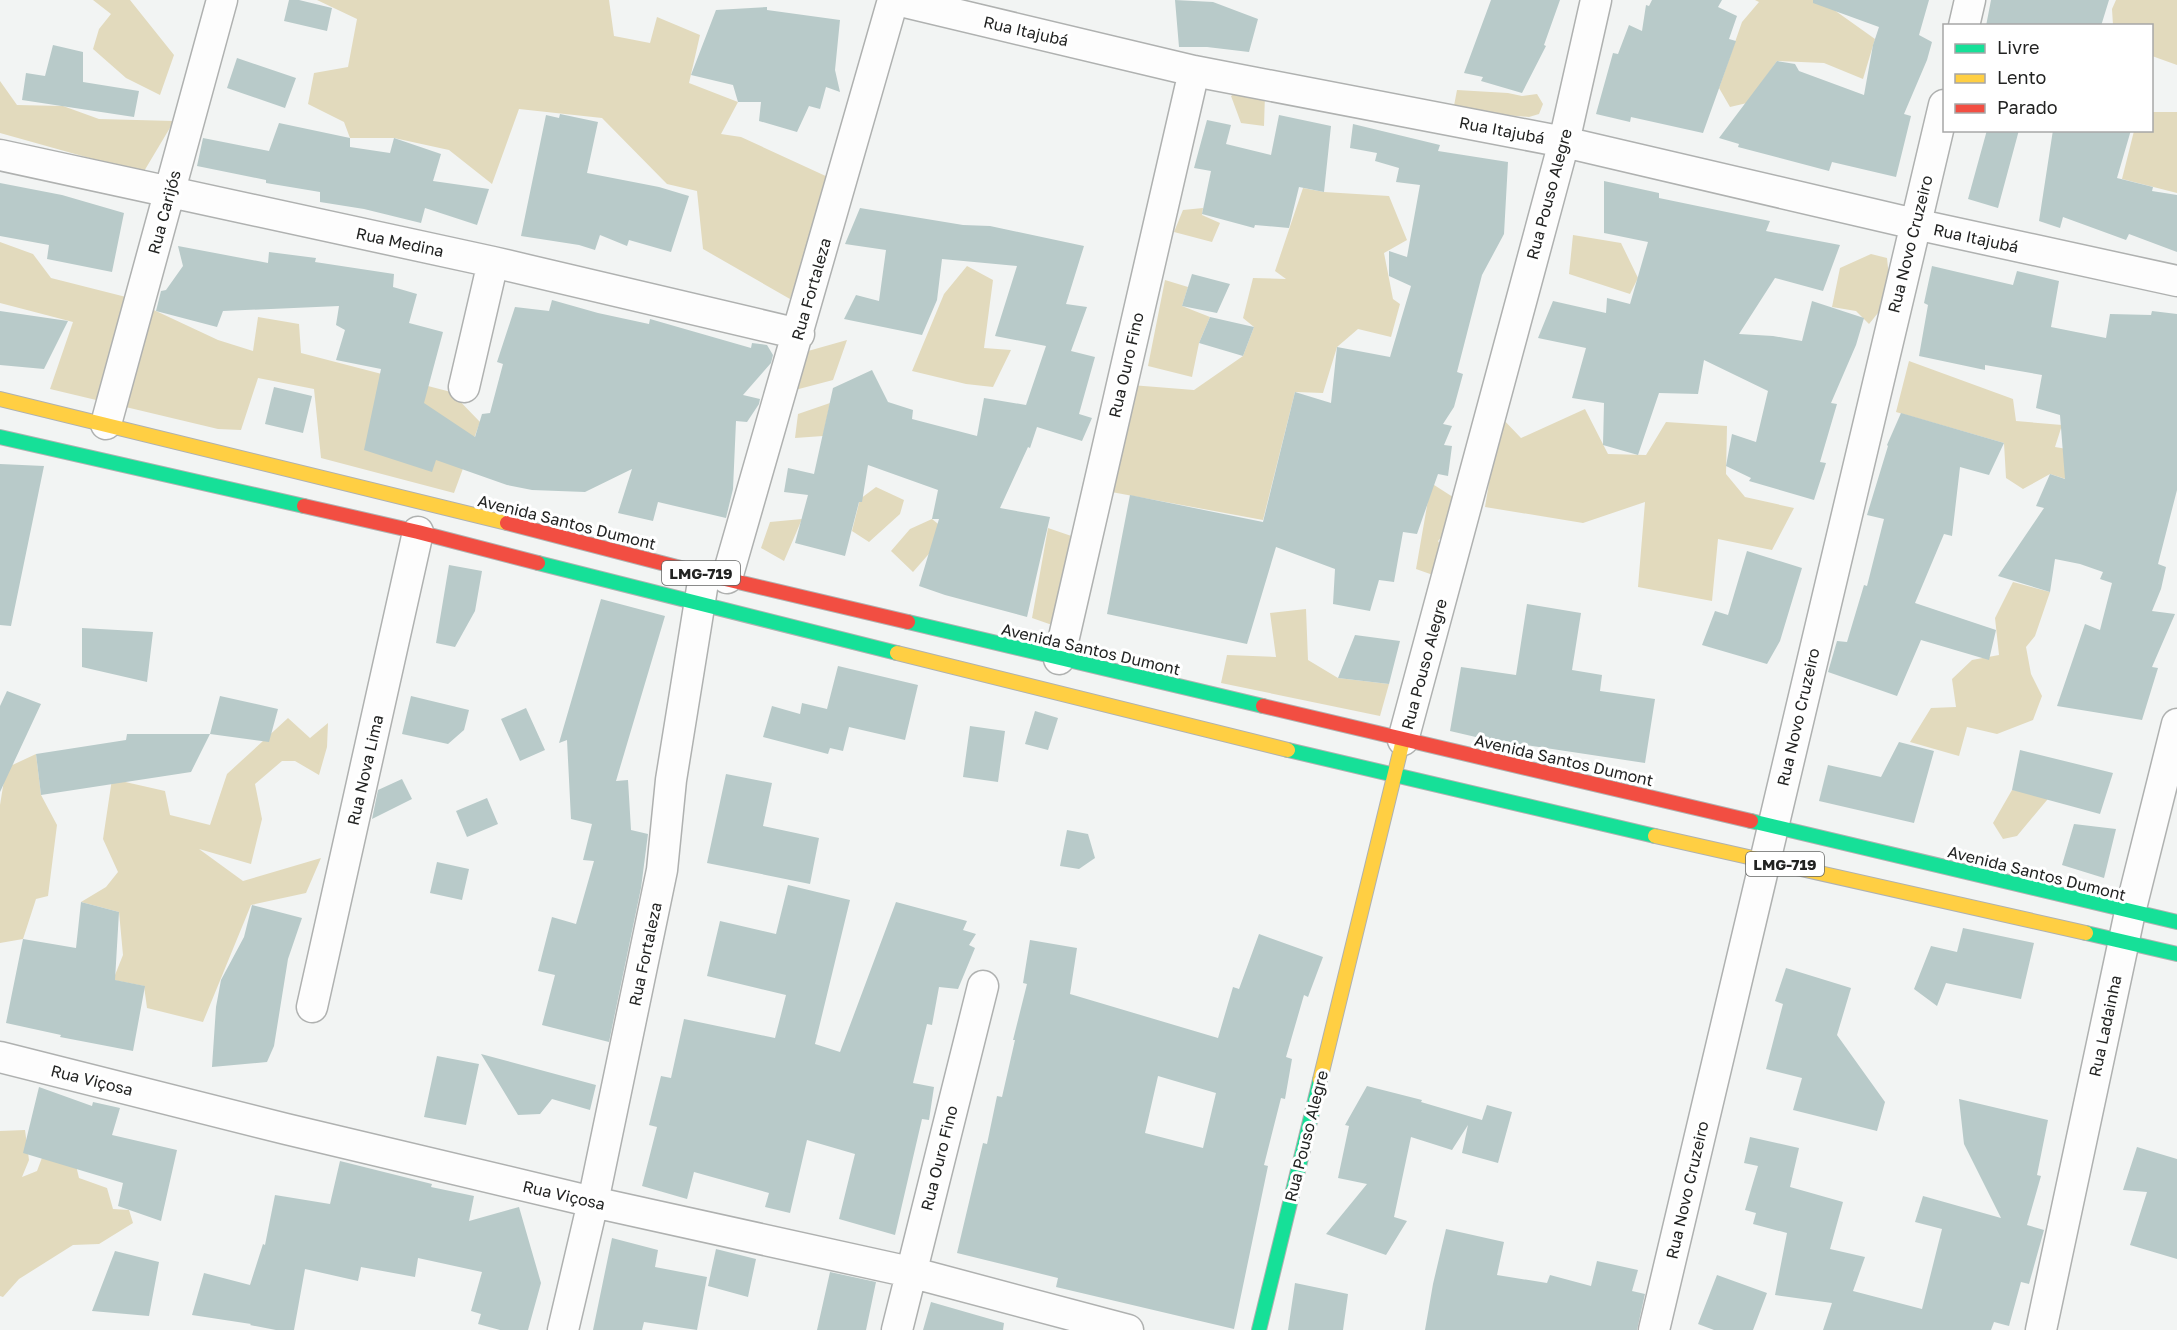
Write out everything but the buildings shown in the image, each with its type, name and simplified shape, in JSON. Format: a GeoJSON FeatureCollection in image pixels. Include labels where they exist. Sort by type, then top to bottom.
{"type":"FeatureCollection","features":[{"type":"Feature","properties":{"kind":"main road","name":"Avenida Santos Dumont"},"geometry":{"type":"LineString","coordinates":[[0,399],[716,576],[2177,922]]}},
{"type":"Feature","properties":{"kind":"main road","name":"LMG-719"},"geometry":{"type":"LineString","coordinates":[[0,437],[418,532],[698,604],[1393,776],[2177,954]]}},
{"type":"Feature","properties":{"kind":"main road","name":"Rua Pouso Alegre"},"geometry":{"type":"LineString","coordinates":[[1259,1330],[1403,740]]}},
{"type":"Feature","properties":{"kind":"street","name":"Rua Carijós"},"geometry":{"type":"LineString","coordinates":[[106,424],[222,0]]}},
{"type":"Feature","properties":{"kind":"street","name":"Rua Itajubá"},"geometry":{"type":"LineString","coordinates":[[895,0],[1194,71],[1563,142],[1915,224],[2177,281]]}},
{"type":"Feature","properties":{"kind":"street","name":"Rua Fortaleza"},"geometry":{"type":"LineString","coordinates":[[563,1330],[593,1202],[662,870],[671,780],[698,604],[716,576],[799,334],[895,0]]}},
{"type":"Feature","properties":{"kind":"street","name":"Rua Pouso Alegre"},"geometry":{"type":"LineString","coordinates":[[1403,740],[1563,142],[1596,0]]}},
{"type":"Feature","properties":{"kind":"street"},"geometry":{"type":"LineString","coordinates":[[1965,24],[1971,0]]}},
{"type":"Feature","properties":{"kind":"street","name":"Rua Ouro Fino"},"geometry":{"type":"LineString","coordinates":[[1059,658],[1194,71]]}},
{"type":"Feature","properties":{"kind":"street","name":"Rua Novo Cruzeiro"},"geometry":{"type":"LineString","coordinates":[[1654,1330],[1943,109]]}},
{"type":"Feature","properties":{"kind":"street","name":"Rua Medina"},"geometry":{"type":"LineString","coordinates":[[0,155],[494,262],[799,334]]}},
{"type":"Feature","properties":{"kind":"street"},"geometry":{"type":"LineString","coordinates":[[464,387],[494,262]]}},
{"type":"Feature","properties":{"kind":"street","name":"Rua Nova Lima"},"geometry":{"type":"LineString","coordinates":[[312,1007],[418,532]]}},
{"type":"Feature","properties":{"kind":"street","name":"Rua Ladainha"},"geometry":{"type":"LineString","coordinates":[[2041,1330],[2123,943],[2177,724]]}},
{"type":"Feature","properties":{"kind":"street","name":"Rua Ouro Fino"},"geometry":{"type":"LineString","coordinates":[[897,1330],[982,986]]}},
{"type":"Feature","properties":{"kind":"street","name":"Rua Viçosa"},"geometry":{"type":"LineString","coordinates":[[0,1057],[286,1129],[593,1202],[910,1272],[1128,1330]]}},
{"type":"Feature","properties":{"kind":"shaded area"},"geometry":{"type":"Polygon","coordinates":[[[93,0],[130,0],[174,55],[160,95],[126,78],[93,49],[99,29],[111,14],[93,0]]]}},
{"type":"Feature","properties":{"kind":"shaded area"},"geometry":{"type":"Polygon","coordinates":[[[317,0],[609,0],[614,36],[650,43],[657,17],[700,35],[689,83],[738,102],[721,134],[741,137],[830,178],[790,299],[703,249],[697,191],[667,184],[602,118],[519,109],[492,184],[449,150],[394,138],[350,138],[344,122],[308,104],[314,73],[348,67],[357,19],[317,0]]]}},
{"type":"Feature","properties":{"kind":"shaded area"},"geometry":{"type":"Polygon","coordinates":[[[1755,0],[1832,0],[1830,7],[1875,39],[1863,79],[1824,63],[1777,61],[1747,103],[1730,107],[1719,88],[1742,22],[1759,2],[1755,0]]]}},
{"type":"Feature","properties":{"kind":"shaded area"},"geometry":{"type":"Polygon","coordinates":[[[2116,0],[2177,0],[2177,65],[2153,56],[2153,24],[2113,24],[2112,9],[2116,0]]]}},
{"type":"Feature","properties":{"kind":"shaded area"},"geometry":{"type":"Polygon","coordinates":[[[0,81],[17,105],[63,106],[99,119],[174,121],[143,173],[0,133],[0,81]]]}},
{"type":"Feature","properties":{"kind":"shaded area"},"geometry":{"type":"Polygon","coordinates":[[[1241,89],[1265,94],[1264,126],[1241,123],[1231,96],[1241,89]]]}},
{"type":"Feature","properties":{"kind":"shaded area"},"geometry":{"type":"Polygon","coordinates":[[[1457,90],[1522,96],[1537,94],[1543,104],[1539,114],[1529,117],[1453,111],[1457,90]]]}},
{"type":"Feature","properties":{"kind":"shaded area"},"geometry":{"type":"Polygon","coordinates":[[[2153,112],[2177,112],[2177,193],[2122,179],[2134,132],[2153,132],[2153,112]]]}},
{"type":"Feature","properties":{"kind":"shaded area"},"geometry":{"type":"Polygon","coordinates":[[[1303,188],[1324,192],[1389,196],[1407,240],[1384,253],[1393,299],[1400,304],[1391,337],[1358,329],[1337,347],[1323,393],[1295,392],[1263,520],[1106,491],[1131,385],[1194,390],[1243,356],[1254,327],[1243,318],[1253,278],[1286,279],[1275,271],[1303,188]]]}},
{"type":"Feature","properties":{"kind":"shaded area"},"geometry":{"type":"Polygon","coordinates":[[[1203,208],[1202,215],[1220,223],[1212,242],[1174,232],[1183,210],[1203,208]]]}},
{"type":"Feature","properties":{"kind":"shaded area"},"geometry":{"type":"Polygon","coordinates":[[[1573,235],[1621,243],[1638,278],[1630,294],[1569,274],[1573,235]]]}},
{"type":"Feature","properties":{"kind":"shaded area"},"geometry":{"type":"Polygon","coordinates":[[[0,242],[33,254],[51,278],[126,297],[218,340],[253,351],[258,317],[299,324],[301,353],[451,392],[480,422],[454,493],[321,458],[314,389],[258,378],[241,430],[218,429],[50,389],[73,322],[0,303],[0,242]]]}},
{"type":"Feature","properties":{"kind":"shaded area"},"geometry":{"type":"Polygon","coordinates":[[[1871,254],[1887,258],[1891,297],[1869,324],[1856,311],[1832,307],[1840,268],[1871,254]]]}},
{"type":"Feature","properties":{"kind":"shaded area"},"geometry":{"type":"Polygon","coordinates":[[[967,266],[993,280],[984,348],[1011,350],[993,387],[966,384],[912,371],[944,294],[967,266]]]}},
{"type":"Feature","properties":{"kind":"shaded area"},"geometry":{"type":"Polygon","coordinates":[[[1165,280],[1188,287],[1182,306],[1210,317],[1199,343],[1192,377],[1148,366],[1165,280]]]}},
{"type":"Feature","properties":{"kind":"shaded area"},"geometry":{"type":"Polygon","coordinates":[[[847,340],[833,380],[795,390],[801,353],[847,340]]]}},
{"type":"Feature","properties":{"kind":"shaded area"},"geometry":{"type":"Polygon","coordinates":[[[1909,361],[2013,399],[2016,421],[2062,425],[2055,447],[2108,456],[2094,488],[2050,474],[2023,489],[2006,478],[2004,443],[1896,412],[1909,361]]]}},
{"type":"Feature","properties":{"kind":"shaded area"},"geometry":{"type":"Polygon","coordinates":[[[830,403],[823,436],[795,438],[798,414],[830,403]]]}},
{"type":"Feature","properties":{"kind":"shaded area"},"geometry":{"type":"Polygon","coordinates":[[[1585,409],[1608,454],[1646,455],[1666,422],[1727,426],[1726,474],[1745,497],[1794,508],[1772,550],[1718,539],[1712,601],[1638,587],[1645,502],[1583,523],[1485,507],[1500,416],[1521,438],[1585,409]]]}},
{"type":"Feature","properties":{"kind":"shaded area"},"geometry":{"type":"Polygon","coordinates":[[[1431,483],[1456,499],[1449,529],[1438,541],[1446,554],[1433,575],[1416,569],[1431,483]]]}},
{"type":"Feature","properties":{"kind":"shaded area"},"geometry":{"type":"Polygon","coordinates":[[[876,487],[904,500],[900,514],[869,542],[852,531],[860,499],[876,487]]]}},
{"type":"Feature","properties":{"kind":"shaded area"},"geometry":{"type":"Polygon","coordinates":[[[802,519],[784,561],[761,548],[770,522],[802,519]]]}},
{"type":"Feature","properties":{"kind":"shaded area"},"geometry":{"type":"Polygon","coordinates":[[[932,519],[948,532],[913,572],[891,551],[910,529],[932,519]]]}},
{"type":"Feature","properties":{"kind":"shaded area"},"geometry":{"type":"Polygon","coordinates":[[[1048,528],[1086,541],[1055,626],[1032,618],[1048,528]]]}},
{"type":"Feature","properties":{"kind":"shaded area"},"geometry":{"type":"Polygon","coordinates":[[[2013,582],[2050,592],[2035,636],[2026,647],[2031,674],[2042,696],[2033,720],[1997,734],[1967,727],[1959,756],[1910,742],[1931,708],[1956,707],[1952,679],[1972,660],[1999,655],[1995,618],[2013,582]]]}},
{"type":"Feature","properties":{"kind":"shaded area"},"geometry":{"type":"Polygon","coordinates":[[[1306,609],[1308,660],[1338,678],[1389,684],[1380,716],[1221,683],[1227,655],[1276,657],[1270,613],[1306,609]]]}},
{"type":"Feature","properties":{"kind":"shaded area"},"geometry":{"type":"Polygon","coordinates":[[[288,718],[310,738],[328,723],[327,747],[319,775],[295,761],[282,761],[255,784],[262,819],[251,864],[199,849],[243,881],[321,858],[306,893],[251,905],[203,1022],[147,1008],[144,986],[113,980],[123,955],[119,912],[81,902],[106,887],[118,872],[103,839],[112,779],[165,791],[170,815],[210,825],[227,774],[288,718]]]}},
{"type":"Feature","properties":{"kind":"shaded area"},"geometry":{"type":"Polygon","coordinates":[[[36,754],[41,795],[57,825],[48,896],[36,899],[23,939],[0,943],[0,805],[6,768],[36,754]]]}},
{"type":"Feature","properties":{"kind":"shaded area"},"geometry":{"type":"Polygon","coordinates":[[[2012,790],[2052,794],[2017,836],[2003,839],[1993,823],[2012,790]]]}},
{"type":"Feature","properties":{"kind":"shaded area"},"geometry":{"type":"Polygon","coordinates":[[[25,1130],[29,1160],[22,1177],[37,1171],[49,1139],[68,1132],[79,1178],[107,1188],[113,1209],[129,1210],[133,1223],[99,1244],[73,1245],[19,1279],[3,1297],[0,1296],[0,1131],[25,1130]]]}},
{"type":"Feature","properties":{"kind":"traffic: fast"},"geometry":{"type":"LineString","coordinates":[[0,437],[304,506]]}},
{"type":"Feature","properties":{"kind":"traffic: fast"},"geometry":{"type":"LineString","coordinates":[[538,563],[897,653]]}},
{"type":"Feature","properties":{"kind":"traffic: fast"},"geometry":{"type":"LineString","coordinates":[[908,622],[1263,706]]}},
{"type":"Feature","properties":{"kind":"traffic: fast"},"geometry":{"type":"LineString","coordinates":[[1288,750],[1655,836]]}},
{"type":"Feature","properties":{"kind":"traffic: fast"},"geometry":{"type":"LineString","coordinates":[[1751,821],[2177,922]]}},
{"type":"Feature","properties":{"kind":"traffic: fast"},"geometry":{"type":"LineString","coordinates":[[2086,933],[2177,954]]}},
{"type":"Feature","properties":{"kind":"traffic: fast"},"geometry":{"type":"LineString","coordinates":[[1259,1330],[1320,1080]]}},
{"type":"Feature","properties":{"kind":"traffic: slow"},"geometry":{"type":"LineString","coordinates":[[0,399],[507,523]]}},
{"type":"Feature","properties":{"kind":"traffic: slow"},"geometry":{"type":"LineString","coordinates":[[897,653],[1288,750]]}},
{"type":"Feature","properties":{"kind":"traffic: slow"},"geometry":{"type":"LineString","coordinates":[[1320,1080],[1403,740]]}},
{"type":"Feature","properties":{"kind":"traffic: slow"},"geometry":{"type":"LineString","coordinates":[[1655,836],[2086,933]]}},
{"type":"Feature","properties":{"kind":"traffic: jam"},"geometry":{"type":"LineString","coordinates":[[304,506],[538,563]]}},
{"type":"Feature","properties":{"kind":"traffic: jam"},"geometry":{"type":"LineString","coordinates":[[507,523],[704,574],[908,622]]}},
{"type":"Feature","properties":{"kind":"traffic: jam"},"geometry":{"type":"LineString","coordinates":[[1263,706],[1751,821]]}}]}
